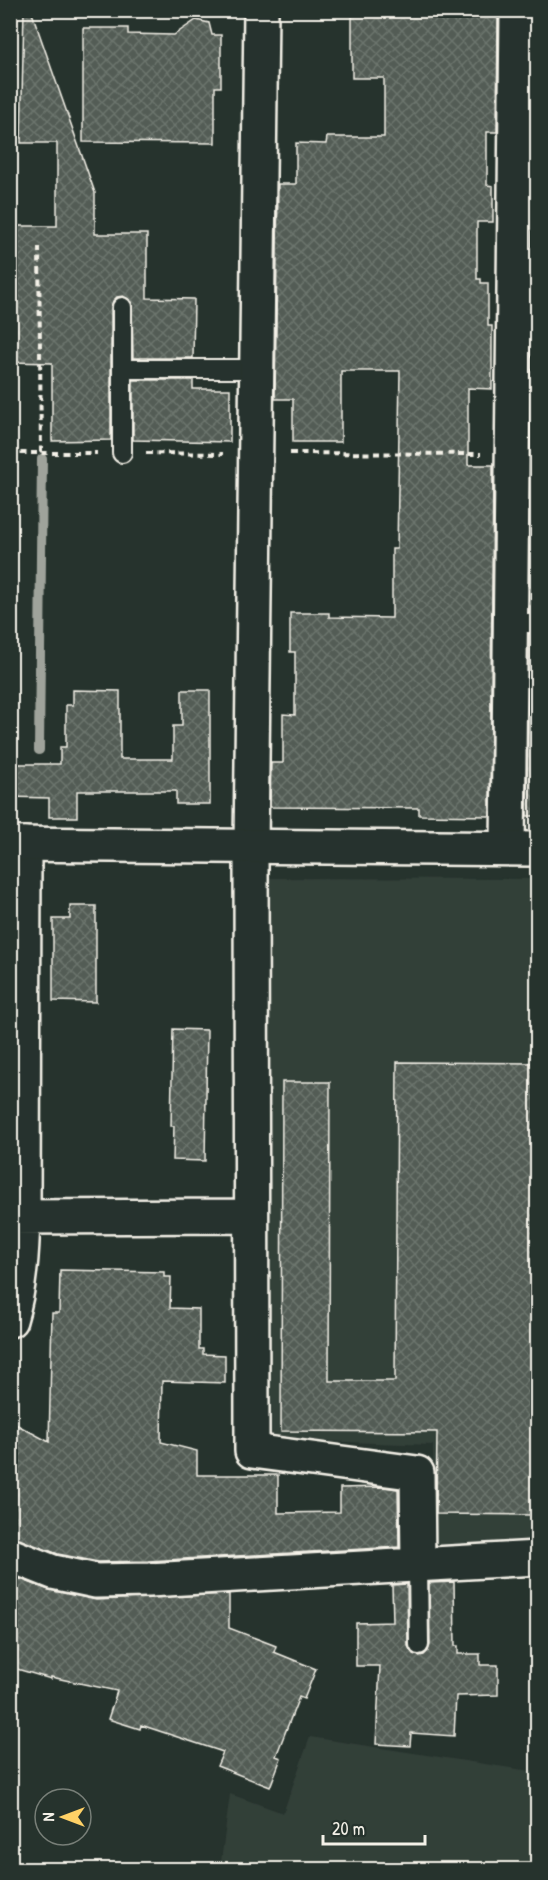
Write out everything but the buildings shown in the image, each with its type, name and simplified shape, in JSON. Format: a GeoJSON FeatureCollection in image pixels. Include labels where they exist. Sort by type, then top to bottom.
{"type":"FeatureCollection","features":[{"type":"Feature","properties":{"kind":"street"},"geometry":{"type":"LineString","coordinates":[[261,10],[250,846],[252,1451],[417,1473],[418,1565]]}},
{"type":"Feature","properties":{"kind":"street"},"geometry":{"type":"LineString","coordinates":[[10,1320],[16,1301],[21,1257],[17,1217],[17,844],[523,848],[524,623],[517,10]]}},
{"type":"Feature","properties":{"kind":"street"},"geometry":{"type":"LineString","coordinates":[[17,1217],[250,1216]]}},
{"type":"Feature","properties":{"kind":"street"},"geometry":{"type":"LineString","coordinates":[[10,1555],[53,1572],[96,1581],[537,1558]]}},
{"type":"Feature","properties":{"kind":"lane"},"geometry":{"type":"LineString","coordinates":[[122,307],[122,453]]}},
{"type":"Feature","properties":{"kind":"lane"},"geometry":{"type":"LineString","coordinates":[[122,369],[257,369]]}},
{"type":"Feature","properties":{"kind":"lane"},"geometry":{"type":"LineString","coordinates":[[418,1565],[419,1645]]}},
{"type":"Feature","properties":{"kind":"path"},"geometry":{"type":"LineString","coordinates":[[39,248],[41,453]]}},
{"type":"Feature","properties":{"kind":"shaded area"},"geometry":{"type":"Polygon","coordinates":[[[265,878],[537,879],[537,1547],[434,1550],[433,1445],[260,1439],[265,878]]]}},
{"type":"Feature","properties":{"kind":"shaded area"},"geometry":{"type":"Polygon","coordinates":[[[310,1737],[537,1772],[537,1869],[220,1869],[230,1794],[283,1813],[310,1737]]]}},
{"type":"Feature","properties":{"kind":"waterway"},"geometry":{"type":"LineString","coordinates":[[39,750],[42,459]]}}]}
